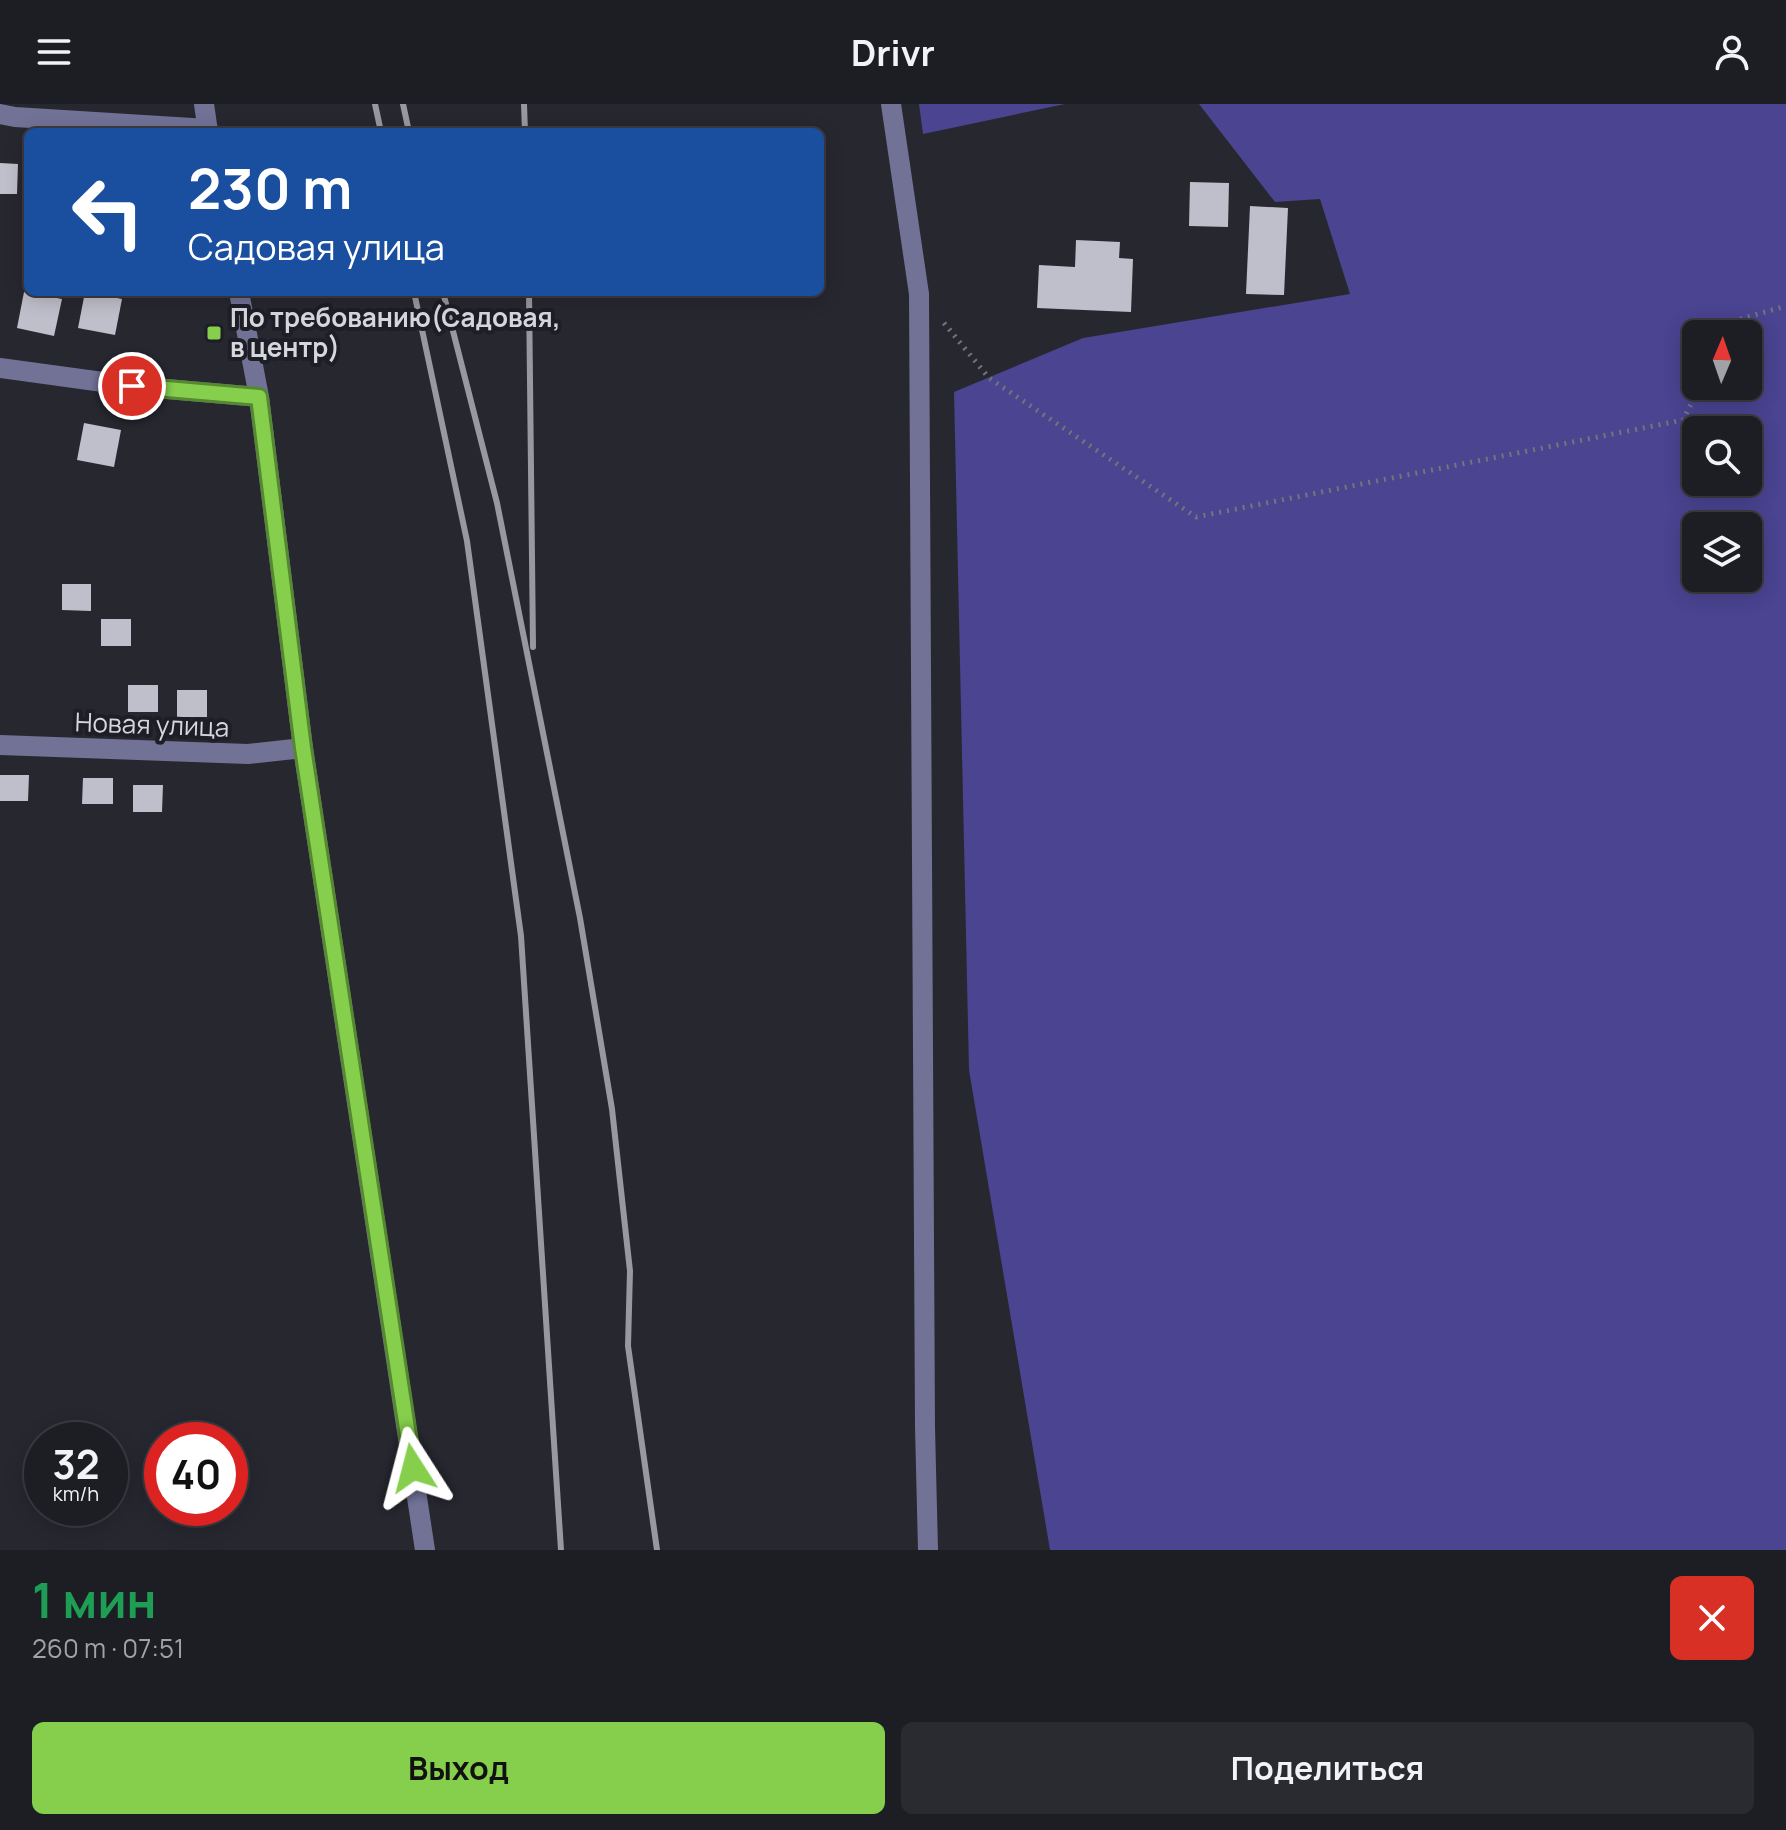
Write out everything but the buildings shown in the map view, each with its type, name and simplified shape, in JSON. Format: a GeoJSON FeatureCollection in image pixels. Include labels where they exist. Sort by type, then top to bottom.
{"type":"FeatureCollection","features":[{"type":"Feature","properties":{"kind":"street"},"geometry":{"type":"LineString","coordinates":[[204,104],[208,128]]}},
{"type":"Feature","properties":{"kind":"street"},"geometry":{"type":"LineString","coordinates":[[891,104],[919,294],[928,1550]]}},
{"type":"Feature","properties":{"kind":"street"},"geometry":{"type":"LineString","coordinates":[[0,114],[167,128]]}},
{"type":"Feature","properties":{"kind":"street"},"geometry":{"type":"LineString","coordinates":[[240,296],[259,397],[303,748],[425,1550]]}},
{"type":"Feature","properties":{"kind":"street"},"geometry":{"type":"LineString","coordinates":[[0,368],[132,386],[259,397]]}},
{"type":"Feature","properties":{"kind":"street","name":"Новая улица"},"geometry":{"type":"LineString","coordinates":[[0,745],[248,754],[303,748]]}},
{"type":"Feature","properties":{"kind":"path"},"geometry":{"type":"LineString","coordinates":[[919,294],[989,378],[1196,517],[1683,420],[1693,400]]}},
{"type":"Feature","properties":{"kind":"path"},"geometry":{"type":"LineString","coordinates":[[1737,320],[1786,306]]}},
{"type":"Feature","properties":{"kind":"shaded area"},"geometry":{"type":"Polygon","coordinates":[[[919,104],[1065,104],[923,134],[919,104]]]}},
{"type":"Feature","properties":{"kind":"shaded area"},"geometry":{"type":"Polygon","coordinates":[[[1199,104],[1786,104],[1786,1550],[1050,1550],[969,1070],[954,392],[1083,338],[1350,294],[1320,199],[1275,202],[1199,104]]]}},
{"type":"Feature","properties":{"kind":"railway"},"geometry":{"type":"LineString","coordinates":[[375,104],[380,128]]}},
{"type":"Feature","properties":{"kind":"railway"},"geometry":{"type":"LineString","coordinates":[[403,104],[408,128]]}},
{"type":"Feature","properties":{"kind":"railway"},"geometry":{"type":"LineString","coordinates":[[524,104],[525,128]]}},
{"type":"Feature","properties":{"kind":"railway"},"geometry":{"type":"LineString","coordinates":[[415,296],[467,541],[521,936],[561,1550]]}},
{"type":"Feature","properties":{"kind":"railway"},"geometry":{"type":"LineString","coordinates":[[444,296],[497,503],[580,918],[612,1109],[630,1271],[628,1346],[657,1550]]}},
{"type":"Feature","properties":{"kind":"railway"},"geometry":{"type":"LineString","coordinates":[[529,296],[533,647]]}},
{"type":"Feature","properties":{"kind":"place","name":"По требованию(Садовая, в центр)"},"geometry":{"type":"Point","coordinates":[214,333]}},
{"type":"Feature","properties":{"kind":"route"},"geometry":{"type":"LineString","coordinates":[[132,386],[259,397],[303,748],[413,1468]]}}]}
